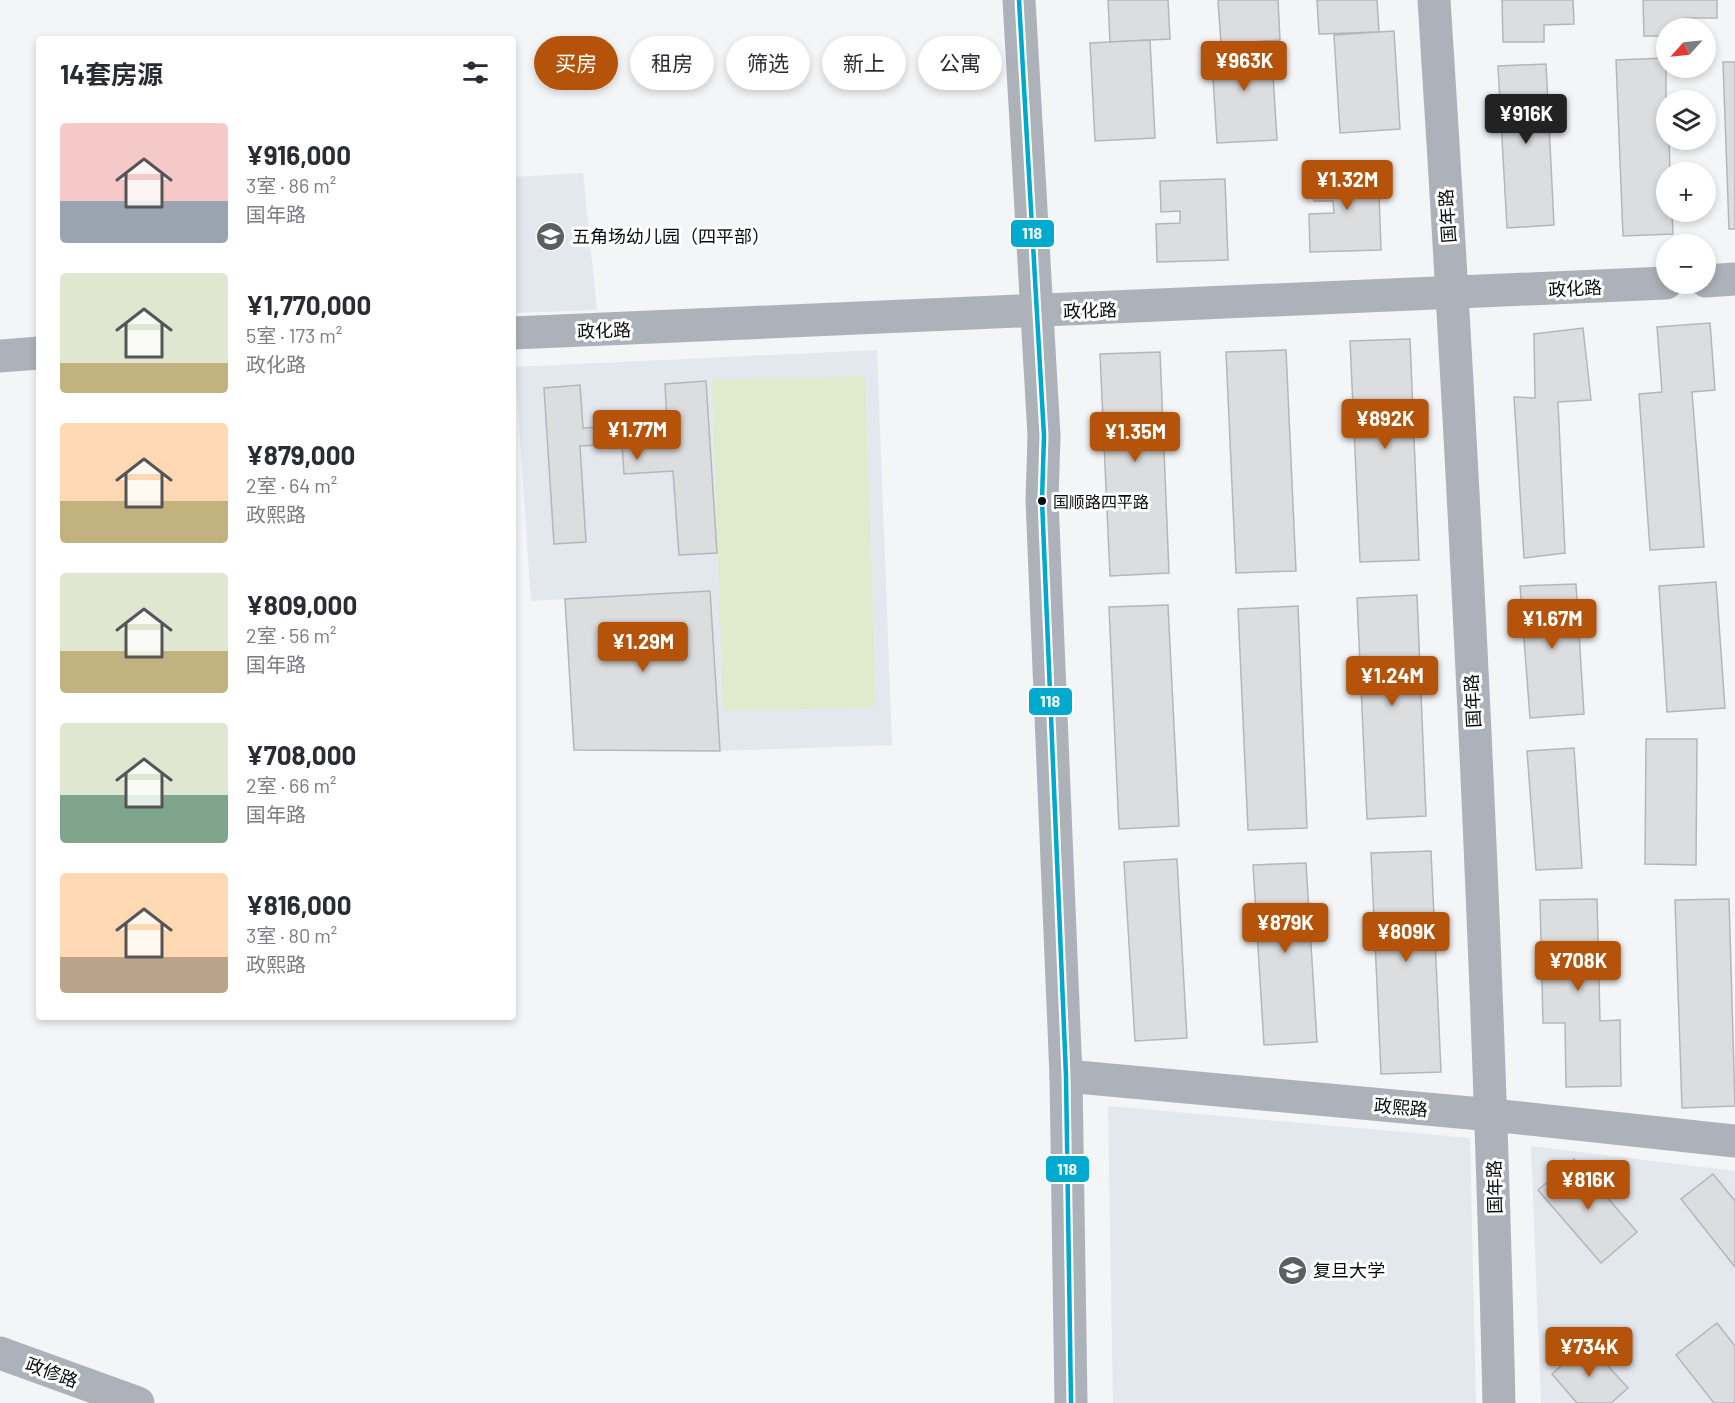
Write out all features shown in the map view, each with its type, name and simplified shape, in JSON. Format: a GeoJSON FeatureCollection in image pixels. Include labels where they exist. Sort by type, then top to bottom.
{"type":"FeatureCollection","features":[{"type":"Feature","properties":{"kind":"street"},"geometry":{"type":"LineString","coordinates":[[1019,0],[1044,436],[1042,500],[1066,1076],[1071,1403]]}},
{"type":"Feature","properties":{"kind":"street","name":"国年路"},"geometry":{"type":"LineString","coordinates":[[1434,0],[1452,294],[1492,1115],[1499,1403]]}},
{"type":"Feature","properties":{"kind":"street"},"geometry":{"type":"LineString","coordinates":[[1716,280],[1735,279]]}},
{"type":"Feature","properties":{"kind":"street","name":"政化路"},"geometry":{"type":"LineString","coordinates":[[516,333],[1656,284]]}},
{"type":"Feature","properties":{"kind":"street"},"geometry":{"type":"LineString","coordinates":[[0,356],[36,353]]}},
{"type":"Feature","properties":{"kind":"street","name":"政熙路"},"geometry":{"type":"LineString","coordinates":[[1066,1076],[1492,1115],[1735,1141]]}},
{"type":"Feature","properties":{"kind":"street","name":"政修路"},"geometry":{"type":"LineString","coordinates":[[0,1353],[64,1391],[138,1403]]}},
{"type":"Feature","properties":{"kind":"shaded area","name":"五角场幼儿园（四平部）"},"geometry":{"type":"Polygon","coordinates":[[[583,173],[597,310],[516,313],[516,177],[583,173]]]}},
{"type":"Feature","properties":{"kind":"shaded area"},"geometry":{"type":"Polygon","coordinates":[[[877,350],[892,745],[720,751],[710,591],[531,601],[516,367],[877,350]]]}},
{"type":"Feature","properties":{"kind":"shaded area","name":"复旦大学"},"geometry":{"type":"Polygon","coordinates":[[[1108,1106],[1470,1138],[1476,1403],[1113,1403],[1108,1106]]]}},
{"type":"Feature","properties":{"kind":"shaded area"},"geometry":{"type":"Polygon","coordinates":[[[1531,1146],[1735,1171],[1735,1403],[1541,1403],[1531,1146]]]}},
{"type":"Feature","properties":{"kind":"green space"},"geometry":{"type":"Polygon","coordinates":[[[865,376],[876,707],[723,711],[712,380],[865,376]]]}},
{"type":"Feature","properties":{"kind":"building"},"geometry":{"type":"Polygon","coordinates":[[[1108,0],[1168,0],[1170,39],[1110,42],[1108,0]]]}},
{"type":"Feature","properties":{"kind":"building"},"geometry":{"type":"Polygon","coordinates":[[[1218,0],[1278,0],[1280,40],[1221,44],[1218,0]]]}},
{"type":"Feature","properties":{"kind":"building"},"geometry":{"type":"Polygon","coordinates":[[[1317,0],[1377,0],[1379,32],[1319,34],[1317,0]]]}},
{"type":"Feature","properties":{"kind":"building"},"geometry":{"type":"Polygon","coordinates":[[[1502,0],[1573,0],[1574,24],[1544,25],[1544,42],[1503,42],[1502,0]]]}},
{"type":"Feature","properties":{"kind":"building"},"geometry":{"type":"Polygon","coordinates":[[[1643,0],[1717,0],[1717,18],[1656,18],[1656,36],[1644,36],[1643,0]]]}},
{"type":"Feature","properties":{"kind":"building"},"geometry":{"type":"Polygon","coordinates":[[[1394,31],[1400,129],[1340,133],[1334,35],[1394,31]]]}},
{"type":"Feature","properties":{"kind":"building"},"geometry":{"type":"Polygon","coordinates":[[[1150,40],[1155,138],[1095,141],[1090,43],[1150,40]]]}},
{"type":"Feature","properties":{"kind":"building"},"geometry":{"type":"Polygon","coordinates":[[[1271,42],[1277,140],[1217,143],[1211,45],[1271,42]]]}},
{"type":"Feature","properties":{"kind":"building"},"geometry":{"type":"Polygon","coordinates":[[[1656,58],[1656,78],[1666,78],[1666,90],[1656,90],[1656,150],[1669,150],[1670,162],[1656,162],[1656,222],[1672,222],[1673,234],[1623,236],[1616,60],[1656,58]]]}},
{"type":"Feature","properties":{"kind":"building"},"geometry":{"type":"Polygon","coordinates":[[[1723,62],[1735,62],[1735,229],[1729,229],[1723,62]]]}},
{"type":"Feature","properties":{"kind":"building"},"geometry":{"type":"Polygon","coordinates":[[[1546,64],[1554,225],[1507,228],[1498,66],[1546,64]]]}},
{"type":"Feature","properties":{"kind":"building"},"geometry":{"type":"Polygon","coordinates":[[[1378,168],[1381,250],[1310,252],[1309,214],[1334,213],[1333,201],[1314,201],[1313,170],[1378,168]]]}},
{"type":"Feature","properties":{"kind":"building"},"geometry":{"type":"Polygon","coordinates":[[[1225,179],[1228,260],[1157,262],[1156,224],[1180,223],[1180,211],[1161,212],[1160,181],[1225,179]]]}},
{"type":"Feature","properties":{"kind":"building"},"geometry":{"type":"Polygon","coordinates":[[[1710,323],[1715,390],[1692,392],[1704,547],[1650,550],[1639,394],[1662,392],[1657,327],[1710,323]]]}},
{"type":"Feature","properties":{"kind":"building"},"geometry":{"type":"Polygon","coordinates":[[[1583,328],[1591,400],[1558,402],[1565,553],[1524,558],[1514,397],[1535,398],[1534,334],[1583,328]]]}},
{"type":"Feature","properties":{"kind":"building"},"geometry":{"type":"Polygon","coordinates":[[[1410,339],[1419,560],[1360,562],[1350,341],[1410,339]]]}},
{"type":"Feature","properties":{"kind":"building"},"geometry":{"type":"Polygon","coordinates":[[[1286,350],[1296,571],[1236,573],[1226,352],[1286,350]]]}},
{"type":"Feature","properties":{"kind":"building"},"geometry":{"type":"Polygon","coordinates":[[[1160,352],[1169,573],[1110,576],[1100,354],[1160,352]]]}},
{"type":"Feature","properties":{"kind":"building"},"geometry":{"type":"Polygon","coordinates":[[[706,381],[717,553],[679,555],[673,471],[624,474],[622,444],[580,446],[586,542],[554,544],[544,388],[580,385],[583,428],[667,423],[665,384],[706,381]]]}},
{"type":"Feature","properties":{"kind":"building"},"geometry":{"type":"Polygon","coordinates":[[[1716,582],[1725,708],[1667,712],[1659,586],[1716,582]]]}},
{"type":"Feature","properties":{"kind":"building"},"geometry":{"type":"Polygon","coordinates":[[[1576,584],[1584,714],[1530,718],[1520,586],[1576,584]]]}},
{"type":"Feature","properties":{"kind":"building"},"geometry":{"type":"Polygon","coordinates":[[[710,591],[720,751],[574,750],[565,599],[710,591]]]}},
{"type":"Feature","properties":{"kind":"building"},"geometry":{"type":"Polygon","coordinates":[[[1417,595],[1426,816],[1367,819],[1357,598],[1417,595]]]}},
{"type":"Feature","properties":{"kind":"building"},"geometry":{"type":"Polygon","coordinates":[[[1168,605],[1179,826],[1119,829],[1109,607],[1168,605]]]}},
{"type":"Feature","properties":{"kind":"building"},"geometry":{"type":"Polygon","coordinates":[[[1298,606],[1307,828],[1248,830],[1238,609],[1298,606]]]}},
{"type":"Feature","properties":{"kind":"building"},"geometry":{"type":"Polygon","coordinates":[[[1646,739],[1697,739],[1696,865],[1645,864],[1646,739]]]}},
{"type":"Feature","properties":{"kind":"building"},"geometry":{"type":"Polygon","coordinates":[[[1574,748],[1582,868],[1536,870],[1527,751],[1574,748]]]}},
{"type":"Feature","properties":{"kind":"building"},"geometry":{"type":"Polygon","coordinates":[[[1431,851],[1441,1072],[1381,1074],[1371,853],[1431,851]]]}},
{"type":"Feature","properties":{"kind":"building"},"geometry":{"type":"Polygon","coordinates":[[[1177,859],[1187,1038],[1135,1041],[1124,862],[1177,859]]]}},
{"type":"Feature","properties":{"kind":"building"},"geometry":{"type":"Polygon","coordinates":[[[1306,863],[1317,1042],[1264,1045],[1253,865],[1306,863]]]}},
{"type":"Feature","properties":{"kind":"building"},"geometry":{"type":"Polygon","coordinates":[[[1597,899],[1600,1021],[1620,1020],[1621,1086],[1566,1087],[1565,1023],[1543,1023],[1540,900],[1597,899]]]}},
{"type":"Feature","properties":{"kind":"building"},"geometry":{"type":"Polygon","coordinates":[[[1729,899],[1735,1106],[1682,1108],[1675,900],[1729,899]]]}},
{"type":"Feature","properties":{"kind":"building"},"geometry":{"type":"Polygon","coordinates":[[[1574,1159],[1637,1232],[1601,1263],[1538,1190],[1574,1159]]]}},
{"type":"Feature","properties":{"kind":"building"},"geometry":{"type":"Polygon","coordinates":[[[1713,1174],[1735,1201],[1735,1267],[1681,1199],[1713,1174]]]}},
{"type":"Feature","properties":{"kind":"building"},"geometry":{"type":"Polygon","coordinates":[[[1717,1323],[1735,1346],[1735,1403],[1714,1403],[1676,1355],[1717,1323]]]}},
{"type":"Feature","properties":{"kind":"building"},"geometry":{"type":"Polygon","coordinates":[[[1587,1343],[1628,1388],[1611,1403],[1577,1403],[1552,1374],[1587,1343]]]}},
{"type":"Feature","properties":{"kind":"transit line","name":"118"},"geometry":{"type":"LineString","coordinates":[[1019,0],[1044,436],[1042,500],[1066,1076],[1071,1403]]}},
{"type":"Feature","properties":{"kind":"place","name":"五角场幼儿园（四平部）"},"geometry":{"type":"Point","coordinates":[551,236]}},
{"type":"Feature","properties":{"kind":"place","name":"国顺路四平路"},"geometry":{"type":"Point","coordinates":[1042,501]}},
{"type":"Feature","properties":{"kind":"place","name":"复旦大学"},"geometry":{"type":"Point","coordinates":[1292,1270]}}]}
